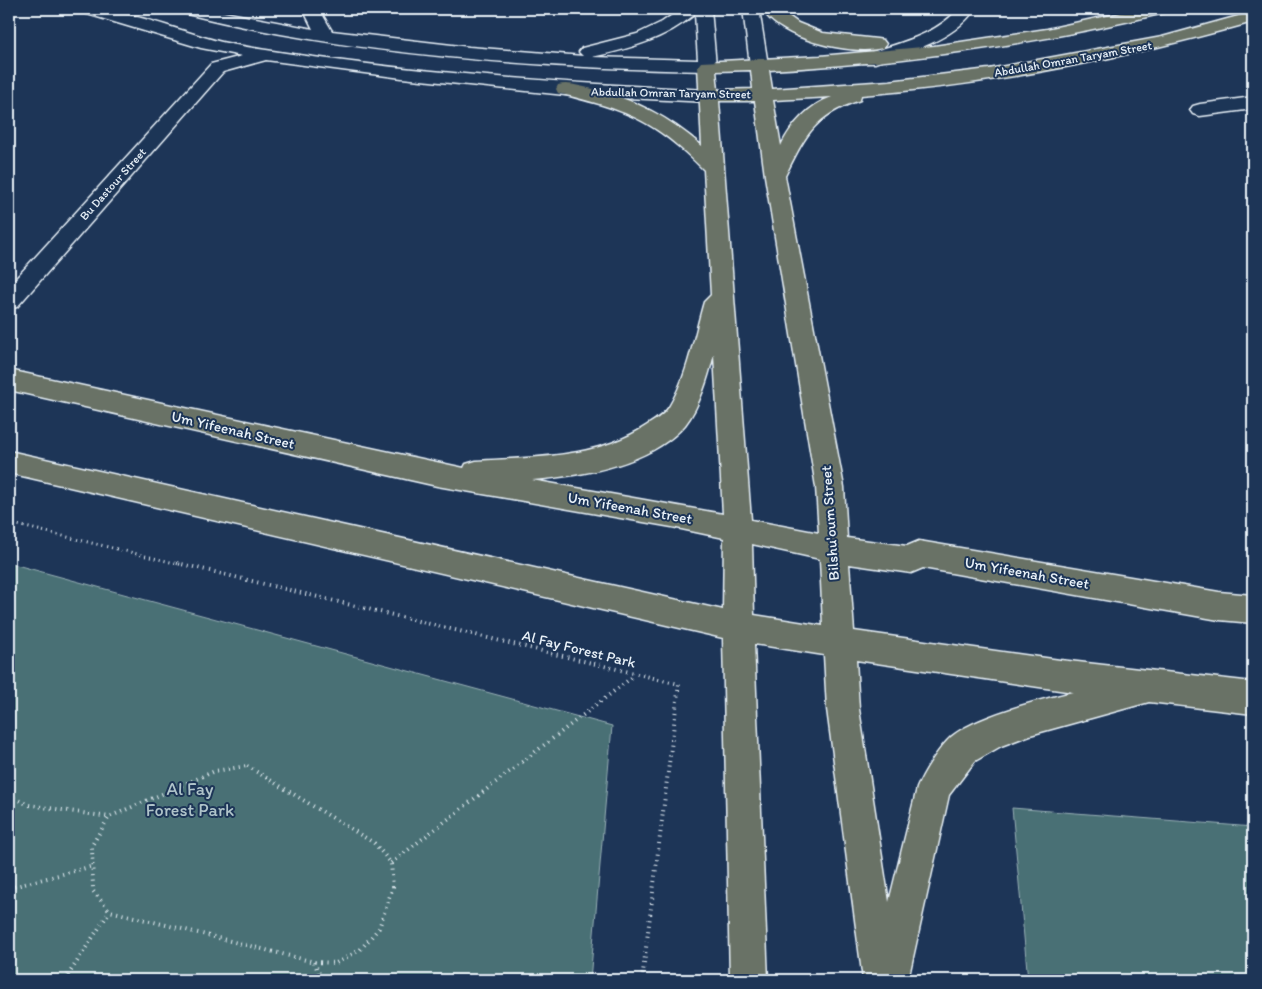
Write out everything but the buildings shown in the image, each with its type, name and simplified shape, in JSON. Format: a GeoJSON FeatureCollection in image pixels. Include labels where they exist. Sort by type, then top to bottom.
{"type":"FeatureCollection","features":[{"type":"Feature","properties":{"kind":"main road"},"geometry":{"type":"LineString","coordinates":[[770,9],[776,16],[795,30],[844,43],[915,43],[1032,25],[1100,23]]}},
{"type":"Feature","properties":{"kind":"main road","name":"Abdullah Omran Taryam Street"},"geometry":{"type":"LineString","coordinates":[[707,66],[759,65],[913,55],[1025,38],[1158,9]]}},
{"type":"Feature","properties":{"kind":"main road","name":"Abdullah Omran Taryam Street"},"geometry":{"type":"LineString","coordinates":[[708,96],[889,88],[989,74],[1164,42],[1253,17]]}},
{"type":"Feature","properties":{"kind":"main road","name":"Bilshu'oum Street"},"geometry":{"type":"LineString","coordinates":[[759,65],[775,176],[830,487],[832,549],[843,709],[882,980]]}},
{"type":"Feature","properties":{"kind":"main road"},"geometry":{"type":"LineString","coordinates":[[707,66],[738,528],[738,627],[749,980]]}},
{"type":"Feature","properties":{"kind":"main road"},"geometry":{"type":"LineString","coordinates":[[775,176],[797,133],[815,115],[835,102],[852,96],[889,88]]}},
{"type":"Feature","properties":{"kind":"main road"},"geometry":{"type":"LineString","coordinates":[[565,89],[601,96],[633,106],[662,121],[689,142],[713,168]]}},
{"type":"Feature","properties":{"kind":"main road"},"geometry":{"type":"LineString","coordinates":[[437,475],[580,463],[622,452],[646,442],[677,416],[690,390],[721,286]]}},
{"type":"Feature","properties":{"kind":"main road","name":"Um Yifeenah Street"},"geometry":{"type":"LineString","coordinates":[[9,379],[437,475],[738,528],[832,549],[911,560],[919,554],[1219,606],[1253,609]]}},
{"type":"Feature","properties":{"kind":"main road"},"geometry":{"type":"LineString","coordinates":[[9,462],[738,627],[838,644],[1151,687],[1253,698]]}},
{"type":"Feature","properties":{"kind":"main road"},"geometry":{"type":"LineString","coordinates":[[889,980],[934,788],[963,749],[992,733],[1030,719],[1151,687]]}},
{"type":"Feature","properties":{"kind":"street","name":"Abdullah Omran Taryam Street"},"geometry":{"type":"LineString","coordinates":[[90,9],[207,44],[266,55],[402,73],[565,89],[708,96]]}},
{"type":"Feature","properties":{"kind":"street","name":"Abdullah Omran Taryam Street"},"geometry":{"type":"LineString","coordinates":[[189,9],[214,16],[326,36],[437,50],[548,59],[707,66]]}},
{"type":"Feature","properties":{"kind":"street"},"geometry":{"type":"LineString","coordinates":[[311,9],[326,36]]}},
{"type":"Feature","properties":{"kind":"street"},"geometry":{"type":"LineString","coordinates":[[548,59],[616,47],[646,37],[671,24],[691,9]]}},
{"type":"Feature","properties":{"kind":"street"},"geometry":{"type":"LineString","coordinates":[[703,9],[707,66]]}},
{"type":"Feature","properties":{"kind":"street","name":"Bilshu'oum Street"},"geometry":{"type":"LineString","coordinates":[[751,9],[759,65]]}},
{"type":"Feature","properties":{"kind":"street"},"geometry":{"type":"LineString","coordinates":[[869,58],[915,43],[955,23],[967,9]]}},
{"type":"Feature","properties":{"kind":"street"},"geometry":{"type":"LineString","coordinates":[[207,44],[217,68],[266,55]]}},
{"type":"Feature","properties":{"kind":"street","name":"Bu Dastour Street"},"geometry":{"type":"LineString","coordinates":[[9,301],[217,68]]}},
{"type":"Feature","properties":{"kind":"street"},"geometry":{"type":"LineString","coordinates":[[1200,110],[1253,103]]}},
{"type":"Feature","properties":{"kind":"path","name":"Al Fay Forest Park"},"geometry":{"type":"LineString","coordinates":[[9,523],[679,684],[642,980]]}},
{"type":"Feature","properties":{"kind":"path"},"geometry":{"type":"LineString","coordinates":[[391,863],[636,674]]}},
{"type":"Feature","properties":{"kind":"path"},"geometry":{"type":"LineString","coordinates":[[9,796],[29,806],[109,817],[215,771],[247,766],[374,843],[391,863],[393,887],[379,928],[360,950],[336,963],[314,962],[110,911],[93,891],[92,845],[109,817]]}},
{"type":"Feature","properties":{"kind":"path"},"geometry":{"type":"LineString","coordinates":[[9,888],[93,866]]}},
{"type":"Feature","properties":{"kind":"path"},"geometry":{"type":"LineString","coordinates":[[65,980],[110,911]]}},
{"type":"Feature","properties":{"kind":"path"},"geometry":{"type":"LineString","coordinates":[[314,962],[322,980]]}},
{"type":"Feature","properties":{"kind":"green space","name":"Al Fay Forest Park"},"geometry":{"type":"Polygon","coordinates":[[[9,563],[612,726],[590,980],[9,980],[9,563]]]}},
{"type":"Feature","properties":{"kind":"green space"},"geometry":{"type":"Polygon","coordinates":[[[1012,808],[1253,827],[1253,980],[1028,980],[1012,808]]]}}]}
